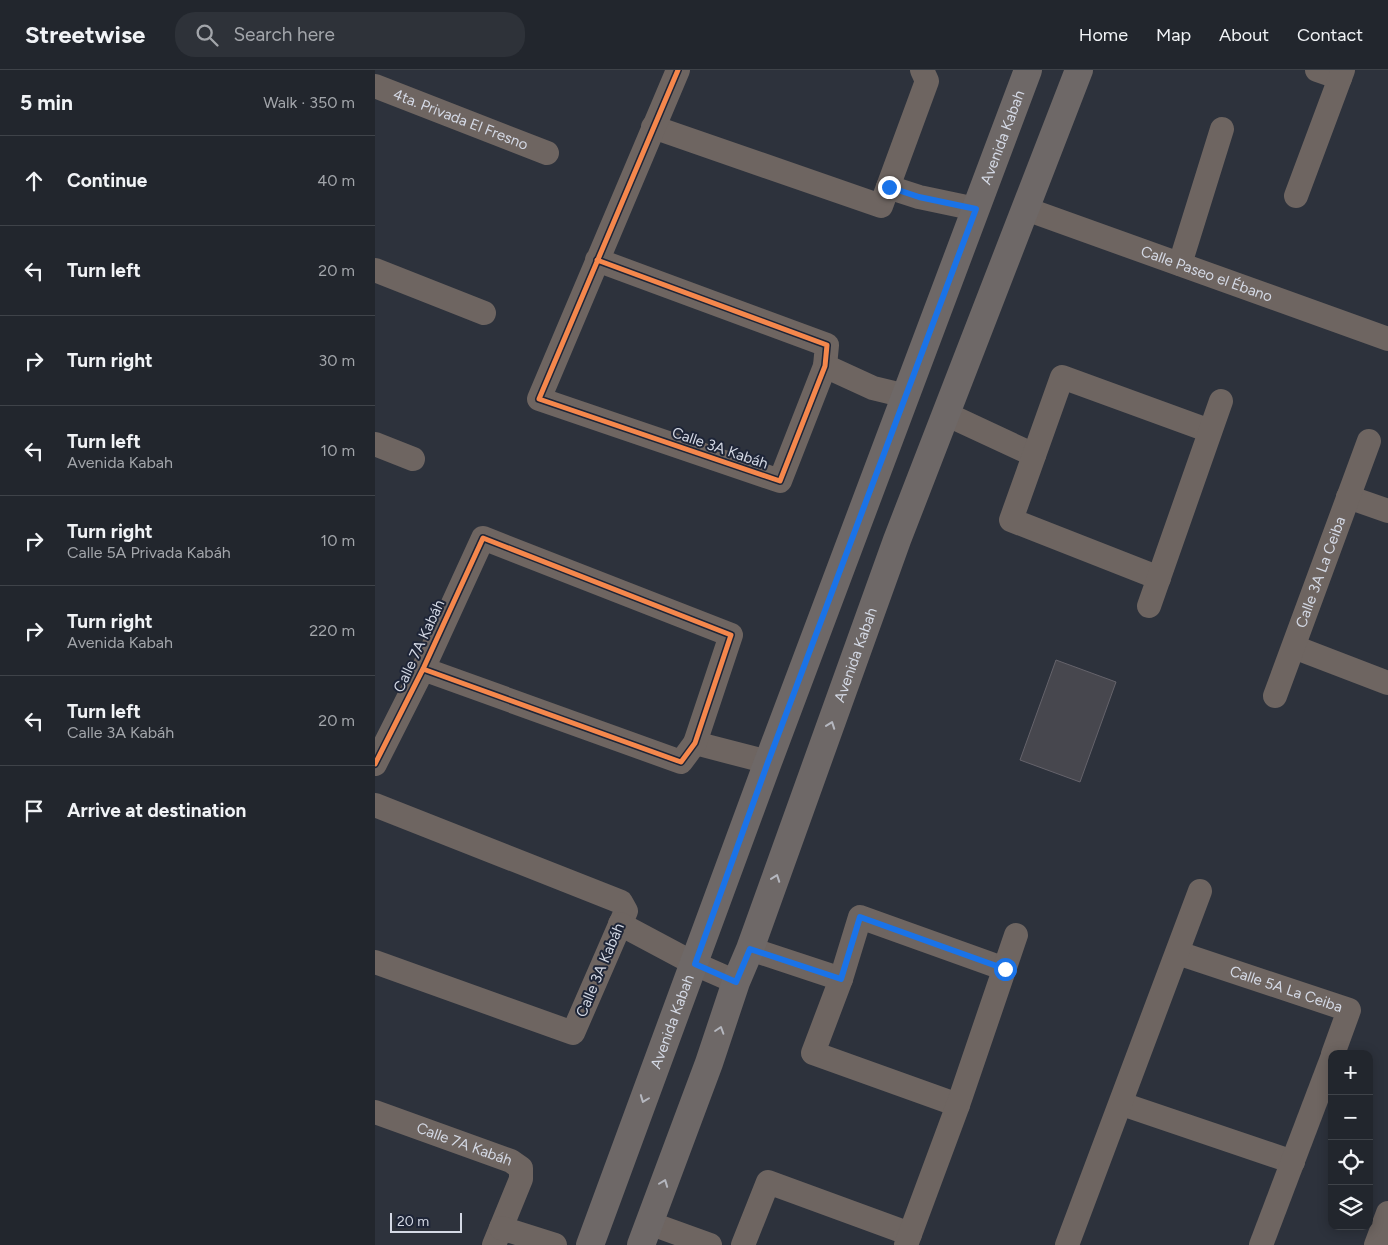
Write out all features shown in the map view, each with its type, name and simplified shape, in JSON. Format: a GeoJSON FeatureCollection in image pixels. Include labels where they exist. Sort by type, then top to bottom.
{"type":"FeatureCollection","features":[{"type":"Feature","properties":{"kind":"main road","name":"Avenida Kabah"},"geometry":{"type":"LineString","coordinates":[[590,1245],[768,762],[1028,70]]}},
{"type":"Feature","properties":{"kind":"main road","name":"Avenida Kabah"},"geometry":{"type":"LineString","coordinates":[[645,1234],[709,1063],[736,982],[750,949],[897,540],[1079,70]]}},
{"type":"Feature","properties":{"kind":"street","name":"Calle 3A Kabáh"},"geometry":{"type":"LineString","coordinates":[[597,260],[827,345],[825,366],[780,482],[539,399],[597,260],[653,127],[678,70]]}},
{"type":"Feature","properties":{"kind":"street"},"geometry":{"type":"LineString","coordinates":[[653,127],[881,206],[927,82],[922,70]]}},
{"type":"Feature","properties":{"kind":"street"},"geometry":{"type":"LineString","coordinates":[[1296,196],[1342,74],[1317,70]]}},
{"type":"Feature","properties":{"kind":"street","name":"4ta. Privada El Fresno"},"geometry":{"type":"LineString","coordinates":[[375,86],[547,153]]}},
{"type":"Feature","properties":{"kind":"street"},"geometry":{"type":"LineString","coordinates":[[1180,264],[1222,129]]}},
{"type":"Feature","properties":{"kind":"street"},"geometry":{"type":"LineString","coordinates":[[889,187],[919,197],[976,209]]}},
{"type":"Feature","properties":{"kind":"street","name":"Calle Paseo el Ébano"},"geometry":{"type":"LineString","coordinates":[[1026,209],[1388,339]]}},
{"type":"Feature","properties":{"kind":"street"},"geometry":{"type":"LineString","coordinates":[[375,270],[484,313]]}},
{"type":"Feature","properties":{"kind":"street"},"geometry":{"type":"LineString","coordinates":[[825,366],[873,388],[906,396]]}},
{"type":"Feature","properties":{"kind":"street"},"geometry":{"type":"LineString","coordinates":[[1159,578],[1011,520],[1062,378],[1211,431]]}},
{"type":"Feature","properties":{"kind":"street"},"geometry":{"type":"LineString","coordinates":[[1149,606],[1221,401]]}},
{"type":"Feature","properties":{"kind":"street"},"geometry":{"type":"LineString","coordinates":[[946,414],[1034,455]]}},
{"type":"Feature","properties":{"kind":"street","name":"Calle 3A La Ceiba"},"geometry":{"type":"LineString","coordinates":[[1275,696],[1369,441]]}},
{"type":"Feature","properties":{"kind":"street"},"geometry":{"type":"LineString","coordinates":[[375,444],[413,459]]}},
{"type":"Feature","properties":{"kind":"street","name":"Calle 3A La Ceiba"},"geometry":{"type":"LineString","coordinates":[[1348,497],[1388,511]]}},
{"type":"Feature","properties":{"kind":"street","name":"Calle 7A Kabáh"},"geometry":{"type":"LineString","coordinates":[[375,764],[423,669],[483,538],[731,635],[695,743]]}},
{"type":"Feature","properties":{"kind":"street","name":"Calle 3A La Ceiba"},"geometry":{"type":"LineString","coordinates":[[1294,647],[1388,683]]}},
{"type":"Feature","properties":{"kind":"street"},"geometry":{"type":"LineString","coordinates":[[423,669],[681,762],[695,743],[768,762]]}},
{"type":"Feature","properties":{"kind":"street","name":"Calle 3A Kabáh"},"geometry":{"type":"LineString","coordinates":[[375,805],[621,902],[626,911],[573,1033],[375,962]]}},
{"type":"Feature","properties":{"kind":"street"},"geometry":{"type":"LineString","coordinates":[[1067,1245],[1200,892]]}},
{"type":"Feature","properties":{"kind":"street"},"geometry":{"type":"LineString","coordinates":[[959,1105],[813,1053],[841,979],[860,917],[1005,969]]}},
{"type":"Feature","properties":{"kind":"street"},"geometry":{"type":"LineString","coordinates":[[620,924],[695,964],[736,982]]}},
{"type":"Feature","properties":{"kind":"street"},"geometry":{"type":"LineString","coordinates":[[743,1245],[767,1182],[908,1240],[959,1105],[1016,935]]}},
{"type":"Feature","properties":{"kind":"street"},"geometry":{"type":"LineString","coordinates":[[750,949],[841,979]]}},
{"type":"Feature","properties":{"kind":"street","name":"Calle 5A La Ceiba"},"geometry":{"type":"LineString","coordinates":[[1178,953],[1349,1010],[1334,1050]]}},
{"type":"Feature","properties":{"kind":"street"},"geometry":{"type":"LineString","coordinates":[[1261,1245],[1328,1069]]}},
{"type":"Feature","properties":{"kind":"street"},"geometry":{"type":"LineString","coordinates":[[1121,1104],[1293,1162]]}},
{"type":"Feature","properties":{"kind":"street","name":"Calle 7A Kabáh"},"geometry":{"type":"LineString","coordinates":[[375,1112],[511,1161],[521,1168],[521,1179],[497,1237],[555,1245]]}},
{"type":"Feature","properties":{"kind":"street"},"geometry":{"type":"LineString","coordinates":[[1376,1245],[1388,1213]]}},
{"type":"Feature","properties":{"kind":"street"},"geometry":{"type":"LineString","coordinates":[[645,1234],[710,1245]]}},
{"type":"Feature","properties":{"kind":"building"},"geometry":{"type":"Polygon","coordinates":[[[1056,660],[1116,682],[1080,782],[1020,760],[1056,660]]]}},
{"type":"Feature","properties":{"kind":"cycle path"},"geometry":{"type":"LineString","coordinates":[[597,260],[827,345],[825,366],[780,481],[539,399],[678,70]]}},
{"type":"Feature","properties":{"kind":"cycle path"},"geometry":{"type":"LineString","coordinates":[[375,764],[423,669],[483,538],[731,635],[695,743],[681,762],[423,669]]}},
{"type":"Feature","properties":{"kind":"route"},"geometry":{"type":"LineString","coordinates":[[889,187],[919,197],[976,209],[768,762],[695,964],[736,982],[750,949],[841,979],[860,917],[1005,969]]}}]}
